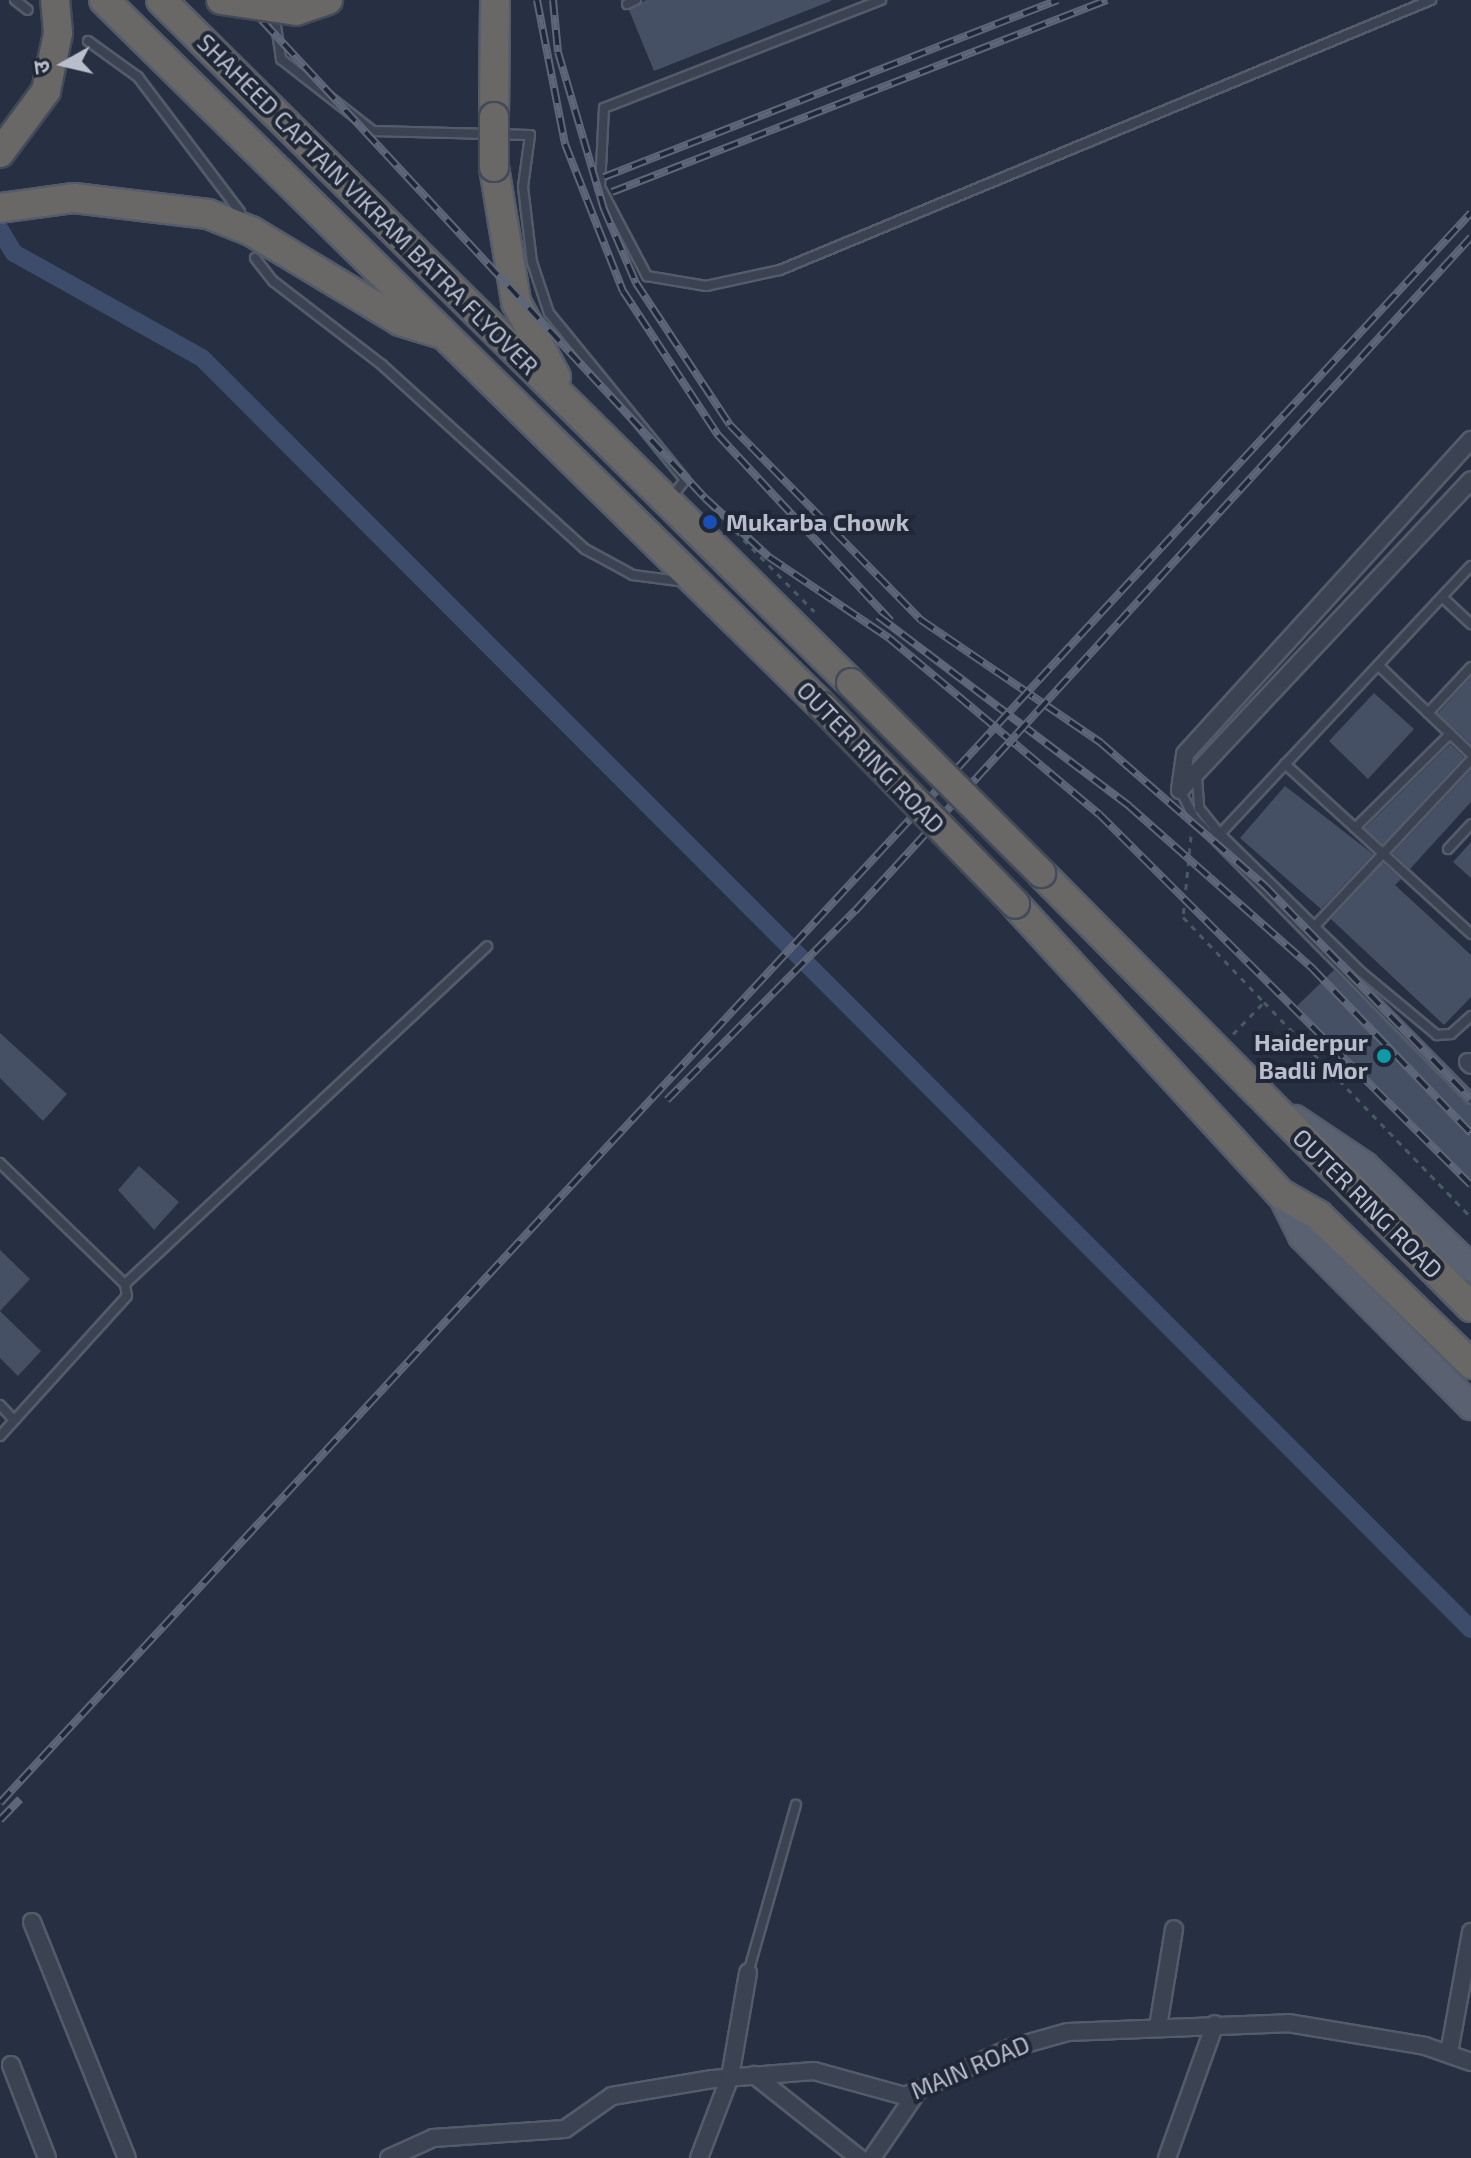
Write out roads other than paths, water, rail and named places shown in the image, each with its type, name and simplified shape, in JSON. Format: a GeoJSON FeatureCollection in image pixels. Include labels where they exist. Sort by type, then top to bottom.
{"type":"FeatureCollection","features":[{"type":"Feature","properties":{"kind":"highway"},"geometry":{"type":"LineString","coordinates":[[0,153],[46,91],[58,33],[55,0]]}},
{"type":"Feature","properties":{"kind":"highway","name":"SHAHEED CAPTAIN VIKRAM BATRA FLYOVER"},"geometry":{"type":"LineString","coordinates":[[104,0],[343,230],[445,335]]}},
{"type":"Feature","properties":{"kind":"highway","name":"SHAHEED CAPTAIN VIKRAM BATRA FLYOVER"},"geometry":{"type":"LineString","coordinates":[[161,0],[574,409]]}},
{"type":"Feature","properties":{"kind":"highway"},"geometry":{"type":"LineString","coordinates":[[221,0],[296,11],[328,0]]}},
{"type":"Feature","properties":{"kind":"highway"},"geometry":{"type":"LineString","coordinates":[[495,0],[494,167],[516,302],[574,409]]}},
{"type":"Feature","properties":{"kind":"highway"},"geometry":{"type":"LineString","coordinates":[[0,208],[74,198],[208,214],[251,231],[400,321],[445,335]]}},
{"type":"Feature","properties":{"kind":"highway","name":"OUTER RING ROAD"},"geometry":{"type":"LineString","coordinates":[[445,335],[699,583],[1015,904],[1281,1194],[1318,1215],[1471,1364]]}},
{"type":"Feature","properties":{"kind":"highway","name":"OUTER RING ROAD"},"geometry":{"type":"LineString","coordinates":[[574,409],[678,489],[851,683],[1471,1307]]}},
{"type":"Feature","properties":{"kind":"main road","name":"OUTER RING ROAD"},"geometry":{"type":"LineString","coordinates":[[1265,1099],[1365,1166],[1471,1268]]}},
{"type":"Feature","properties":{"kind":"main road","name":"OUTER RING ROAD"},"geometry":{"type":"LineString","coordinates":[[1281,1194],[1302,1236],[1471,1406]]}},
{"type":"Feature","properties":{"kind":"street"},"geometry":{"type":"LineString","coordinates":[[1180,790],[1185,754],[1471,440]]}},
{"type":"Feature","properties":{"kind":"street"},"geometry":{"type":"LineString","coordinates":[[1180,790],[1471,480]]}},
{"type":"Feature","properties":{"kind":"street"},"geometry":{"type":"LineString","coordinates":[[32,1922],[127,2158]]}},
{"type":"Feature","properties":{"kind":"street"},"geometry":{"type":"LineString","coordinates":[[1158,2027],[1174,1929]]}},
{"type":"Feature","properties":{"kind":"street"},"geometry":{"type":"LineString","coordinates":[[1449,2053],[1471,1932]]}},
{"type":"Feature","properties":{"kind":"street"},"geometry":{"type":"LineString","coordinates":[[703,2156],[730,2077],[748,1973]]}},
{"type":"Feature","properties":{"kind":"street"},"geometry":{"type":"LineString","coordinates":[[1167,2158],[1215,2024]]}},
{"type":"Feature","properties":{"kind":"street","name":"MAIN ROAD"},"geometry":{"type":"LineString","coordinates":[[389,2158],[433,2138],[565,2129],[612,2096],[730,2077],[814,2071],[894,2096],[917,2092],[1043,2037],[1215,2024],[1312,2025],[1449,2053],[1471,2062]]}},
{"type":"Feature","properties":{"kind":"street"},"geometry":{"type":"LineString","coordinates":[[11,2065],[47,2158]]}},
{"type":"Feature","properties":{"kind":"street"},"geometry":{"type":"LineString","coordinates":[[754,2075],[859,2158]]}},
{"type":"Feature","properties":{"kind":"street"},"geometry":{"type":"LineString","coordinates":[[872,2158],[917,2092]]}},
{"type":"Feature","properties":{"kind":"lane"},"geometry":{"type":"LineString","coordinates":[[15,0],[28,10]]}},
{"type":"Feature","properties":{"kind":"lane"},"geometry":{"type":"LineString","coordinates":[[273,0],[281,59],[373,131],[530,135],[523,187],[532,262],[549,313],[678,489]]}},
{"type":"Feature","properties":{"kind":"lane"},"geometry":{"type":"LineString","coordinates":[[881,0],[604,108],[600,187],[647,276],[706,286],[780,270],[1431,0]]}},
{"type":"Feature","properties":{"kind":"lane"},"geometry":{"type":"LineString","coordinates":[[88,41],[138,77],[240,212]]}},
{"type":"Feature","properties":{"kind":"lane"},"geometry":{"type":"LineString","coordinates":[[255,258],[273,281],[382,365],[585,549],[633,575],[699,583]]}},
{"type":"Feature","properties":{"kind":"lane"},"geometry":{"type":"LineString","coordinates":[[1220,834],[1471,566]]}},
{"type":"Feature","properties":{"kind":"lane"},"geometry":{"type":"LineString","coordinates":[[1442,597],[1471,624]]}},
{"type":"Feature","properties":{"kind":"lane"},"geometry":{"type":"LineString","coordinates":[[1314,927],[1471,757],[1378,665]]}},
{"type":"Feature","properties":{"kind":"lane"},"geometry":{"type":"LineString","coordinates":[[1428,713],[1471,667]]}},
{"type":"Feature","properties":{"kind":"lane"},"geometry":{"type":"LineString","coordinates":[[1355,828],[1450,734]]}},
{"type":"Feature","properties":{"kind":"lane"},"geometry":{"type":"LineString","coordinates":[[1185,754],[1197,775],[1199,808],[1220,834],[1314,927],[1437,1035],[1451,1034],[1471,1016]]}},
{"type":"Feature","properties":{"kind":"lane"},"geometry":{"type":"LineString","coordinates":[[1285,764],[1471,934]]}},
{"type":"Feature","properties":{"kind":"lane"},"geometry":{"type":"LineString","coordinates":[[1180,790],[1194,818],[1471,1099]]}},
{"type":"Feature","properties":{"kind":"lane"},"geometry":{"type":"LineString","coordinates":[[1448,849],[1471,824]]}},
{"type":"Feature","properties":{"kind":"lane"},"geometry":{"type":"LineString","coordinates":[[0,1436],[122,1309],[125,1284],[487,946]]}},
{"type":"Feature","properties":{"kind":"lane"},"geometry":{"type":"LineString","coordinates":[[0,1163],[125,1284]]}},
{"type":"Feature","properties":{"kind":"lane"},"geometry":{"type":"LineString","coordinates":[[0,1405],[14,1420]]}},
{"type":"Feature","properties":{"kind":"lane"},"geometry":{"type":"LineString","coordinates":[[748,1973],[796,1805]]}},
{"type":"Feature","properties":{"kind":"waterway"},"geometry":{"type":"LineString","coordinates":[[0,230],[14,253],[202,358],[1471,1629]]}},
{"type":"Feature","properties":{"kind":"railway"},"geometry":{"type":"LineString","coordinates":[[243,0],[705,498],[769,557],[889,638],[1099,814],[1471,1185]]}},
{"type":"Feature","properties":{"kind":"railway"},"geometry":{"type":"LineString","coordinates":[[537,0],[565,144],[623,291],[718,435],[891,621]]}},
{"type":"Feature","properties":{"kind":"railway"},"geometry":{"type":"LineString","coordinates":[[553,0],[558,52],[604,209],[636,283],[730,425],[921,620],[1101,743],[1265,886],[1471,1099]]}},
{"type":"Feature","properties":{"kind":"railway"},"geometry":{"type":"LineString","coordinates":[[604,177],[1058,0]]}},
{"type":"Feature","properties":{"kind":"railway"},"geometry":{"type":"LineString","coordinates":[[612,192],[1107,0]]}},
{"type":"Feature","properties":{"kind":"railway"},"geometry":{"type":"LineString","coordinates":[[0,1803],[1471,213]]}},
{"type":"Feature","properties":{"kind":"railway"},"geometry":{"type":"LineString","coordinates":[[667,1100],[855,911],[1471,237]]}},
{"type":"Feature","properties":{"kind":"railway"},"geometry":{"type":"LineString","coordinates":[[878,616],[1129,806],[1313,969],[1471,1133]]}},
{"type":"Feature","properties":{"kind":"railway"},"geometry":{"type":"LineString","coordinates":[[0,1820],[20,1799]]}},
{"type":"Feature","properties":{"kind":"place","name":"Mukarba Chowk"},"geometry":{"type":"Point","coordinates":[710,522]}},
{"type":"Feature","properties":{"kind":"place","name":"Haiderpur Badli Mor"},"geometry":{"type":"Point","coordinates":[1384,1056]}}]}
